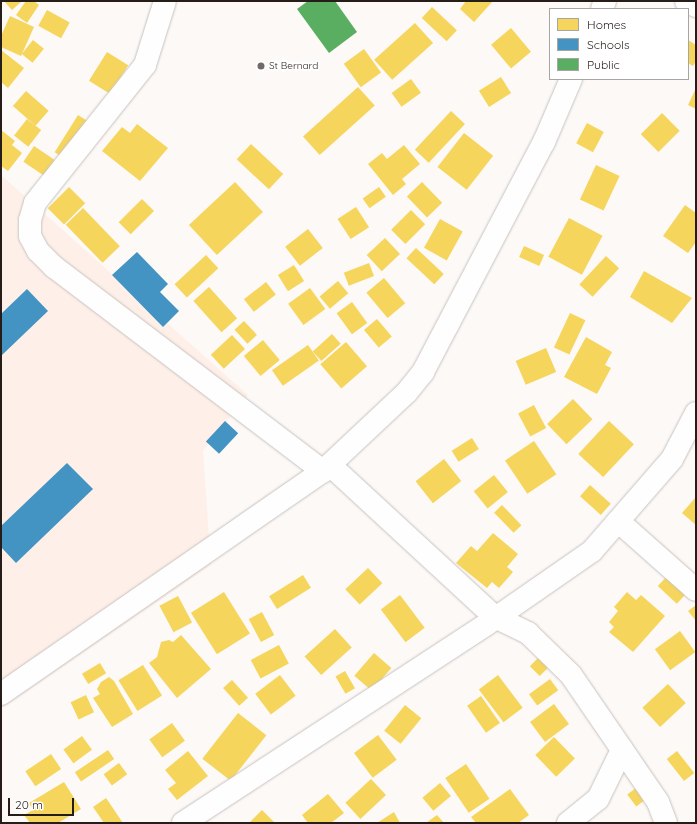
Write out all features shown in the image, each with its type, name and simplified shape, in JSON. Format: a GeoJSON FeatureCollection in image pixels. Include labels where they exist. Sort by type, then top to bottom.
{"type":"FeatureCollection","features":[{"type":"Feature","properties":{"kind":"street"},"geometry":{"type":"LineString","coordinates":[[164,1],[145,65],[35,203],[30,220],[30,236],[38,251],[54,267],[327,468],[495,617],[528,634],[571,675],[658,802],[666,823]]}},
{"type":"Feature","properties":{"kind":"street"},"geometry":{"type":"LineString","coordinates":[[686,1],[696,6]]}},
{"type":"Feature","properties":{"kind":"street"},"geometry":{"type":"LineString","coordinates":[[1,694],[327,468],[407,392],[423,372],[544,142],[572,80]]}},
{"type":"Feature","properties":{"kind":"street"},"geometry":{"type":"LineString","coordinates":[[183,823],[495,617],[592,551],[672,459],[696,413]]}},
{"type":"Feature","properties":{"kind":"street"},"geometry":{"type":"LineString","coordinates":[[618,522],[696,590]]}},
{"type":"Feature","properties":{"kind":"street"},"geometry":{"type":"LineString","coordinates":[[568,823],[598,799],[622,750]]}},
{"type":"Feature","properties":{"kind":"shaded area"},"geometry":{"type":"Polygon","coordinates":[[[1,175],[248,395],[203,451],[211,565],[1,709],[1,175]]]}},
{"type":"Feature","properties":{"kind":"building: Homes"},"geometry":{"type":"Polygon","coordinates":[[[4,1],[22,1],[12,10],[4,1]]]}},
{"type":"Feature","properties":{"kind":"building: Homes"},"geometry":{"type":"Polygon","coordinates":[[[26,1],[34,1],[39,5],[27,23],[16,15],[26,1]]]}},
{"type":"Feature","properties":{"kind":"building: Homes"},"geometry":{"type":"Polygon","coordinates":[[[466,1],[493,1],[474,22],[460,9],[466,1]]]}},
{"type":"Feature","properties":{"kind":"building: Homes"},"geometry":{"type":"Polygon","coordinates":[[[432,7],[457,30],[447,41],[422,18],[432,7]]]}},
{"type":"Feature","properties":{"kind":"building: Homes"},"geometry":{"type":"Polygon","coordinates":[[[47,10],[70,23],[61,38],[38,26],[47,10]]]}},
{"type":"Feature","properties":{"kind":"building: Homes"},"geometry":{"type":"Polygon","coordinates":[[[10,16],[34,27],[21,56],[1,47],[1,36],[10,16]]]}},
{"type":"Feature","properties":{"kind":"building: Homes"},"geometry":{"type":"Polygon","coordinates":[[[415,23],[433,43],[392,80],[374,60],[415,23]]]}},
{"type":"Feature","properties":{"kind":"building: Homes"},"geometry":{"type":"Polygon","coordinates":[[[511,28],[531,52],[511,68],[491,45],[511,28]]]}},
{"type":"Feature","properties":{"kind":"building: Homes"},"geometry":{"type":"Polygon","coordinates":[[[33,40],[44,49],[33,63],[22,54],[33,40]]]}},
{"type":"Feature","properties":{"kind":"building: Homes"},"geometry":{"type":"Polygon","coordinates":[[[689,41],[696,45],[696,61],[693,66],[689,64],[689,41]]]}},
{"type":"Feature","properties":{"kind":"building: Homes"},"geometry":{"type":"Polygon","coordinates":[[[364,49],[381,72],[361,87],[344,64],[364,49]]]}},
{"type":"Feature","properties":{"kind":"building: Homes"},"geometry":{"type":"Polygon","coordinates":[[[1,50],[24,68],[8,88],[1,82],[1,50]]]}},
{"type":"Feature","properties":{"kind":"building: Homes"},"geometry":{"type":"Polygon","coordinates":[[[107,52],[128,65],[110,94],[89,81],[107,52]]]}},
{"type":"Feature","properties":{"kind":"building: Homes"},"geometry":{"type":"Polygon","coordinates":[[[501,77],[511,93],[489,107],[479,91],[501,77]]]}},
{"type":"Feature","properties":{"kind":"building: Homes"},"geometry":{"type":"Polygon","coordinates":[[[411,79],[421,93],[402,107],[392,93],[411,79]]]}},
{"type":"Feature","properties":{"kind":"building: Homes"},"geometry":{"type":"Polygon","coordinates":[[[358,87],[375,106],[320,155],[303,137],[358,87]]]}},
{"type":"Feature","properties":{"kind":"building: Homes"},"geometry":{"type":"Polygon","coordinates":[[[696,88],[696,109],[688,105],[696,88]]]}},
{"type":"Feature","properties":{"kind":"building: Homes"},"geometry":{"type":"Polygon","coordinates":[[[26,91],[49,111],[36,126],[13,106],[26,91]]]}},
{"type":"Feature","properties":{"kind":"building: Homes"},"geometry":{"type":"Polygon","coordinates":[[[451,111],[465,124],[429,163],[415,150],[451,111]]]}},
{"type":"Feature","properties":{"kind":"building: Homes"},"geometry":{"type":"Polygon","coordinates":[[[662,113],[680,131],[658,152],[641,134],[662,113]]]}},
{"type":"Feature","properties":{"kind":"building: Homes"},"geometry":{"type":"Polygon","coordinates":[[[78,115],[89,122],[66,159],[55,152],[78,115]]]}},
{"type":"Feature","properties":{"kind":"building: Homes"},"geometry":{"type":"Polygon","coordinates":[[[27,119],[41,130],[28,147],[14,136],[27,119]]]}},
{"type":"Feature","properties":{"kind":"building: Homes"},"geometry":{"type":"Polygon","coordinates":[[[587,123],[604,132],[593,152],[576,143],[587,123]]]}},
{"type":"Feature","properties":{"kind":"building: Homes"},"geometry":{"type":"Polygon","coordinates":[[[137,124],[168,148],[140,181],[102,151],[122,127],[130,133],[137,124]]]}},
{"type":"Feature","properties":{"kind":"building: Homes"},"geometry":{"type":"Polygon","coordinates":[[[1,130],[15,141],[12,145],[22,153],[8,171],[1,166],[1,130]]]}},
{"type":"Feature","properties":{"kind":"building: Homes"},"geometry":{"type":"Polygon","coordinates":[[[464,133],[493,156],[467,190],[438,167],[464,133]]]}},
{"type":"Feature","properties":{"kind":"building: Homes"},"geometry":{"type":"Polygon","coordinates":[[[251,144],[283,174],[269,189],[237,159],[251,144]]]}},
{"type":"Feature","properties":{"kind":"building: Homes"},"geometry":{"type":"Polygon","coordinates":[[[404,145],[420,164],[402,179],[406,184],[393,195],[368,164],[382,153],[387,159],[404,145]]]}},
{"type":"Feature","properties":{"kind":"building: Homes"},"geometry":{"type":"Polygon","coordinates":[[[34,146],[55,160],[44,176],[23,162],[34,146]]]}},
{"type":"Feature","properties":{"kind":"building: Homes"},"geometry":{"type":"Polygon","coordinates":[[[596,165],[620,176],[604,210],[580,199],[596,165]]]}},
{"type":"Feature","properties":{"kind":"building: Homes"},"geometry":{"type":"Polygon","coordinates":[[[235,182],[263,212],[217,255],[189,225],[235,182]]]}},
{"type":"Feature","properties":{"kind":"building: Homes"},"geometry":{"type":"Polygon","coordinates":[[[422,182],[442,203],[427,217],[407,197],[422,182]]]}},
{"type":"Feature","properties":{"kind":"building: Homes"},"geometry":{"type":"Polygon","coordinates":[[[69,187],[85,203],[64,224],[48,208],[69,187]]]}},
{"type":"Feature","properties":{"kind":"building: Homes"},"geometry":{"type":"Polygon","coordinates":[[[379,187],[386,197],[369,208],[363,198],[379,187]]]}},
{"type":"Feature","properties":{"kind":"building: Homes"},"geometry":{"type":"Polygon","coordinates":[[[142,199],[154,211],[131,234],[119,222],[142,199]]]}},
{"type":"Feature","properties":{"kind":"building: Homes"},"geometry":{"type":"Polygon","coordinates":[[[685,205],[696,213],[696,242],[688,253],[663,236],[685,205]]]}},
{"type":"Feature","properties":{"kind":"building: Homes"},"geometry":{"type":"Polygon","coordinates":[[[356,207],[369,227],[351,239],[338,219],[356,207]]]}},
{"type":"Feature","properties":{"kind":"building: Homes"},"geometry":{"type":"Polygon","coordinates":[[[83,208],[120,246],[103,263],[66,225],[83,208]]]}},
{"type":"Feature","properties":{"kind":"building: Homes"},"geometry":{"type":"Polygon","coordinates":[[[411,210],[425,224],[405,244],[391,230],[411,210]]]}},
{"type":"Feature","properties":{"kind":"building: Homes"},"geometry":{"type":"Polygon","coordinates":[[[569,218],[603,236],[582,275],[548,257],[569,218]]]}},
{"type":"Feature","properties":{"kind":"building: Homes"},"geometry":{"type":"Polygon","coordinates":[[[440,219],[463,232],[447,260],[424,248],[440,219]]]}},
{"type":"Feature","properties":{"kind":"building: Homes"},"geometry":{"type":"Polygon","coordinates":[[[308,229],[323,248],[300,266],[285,247],[308,229]]]}},
{"type":"Feature","properties":{"kind":"building: Homes"},"geometry":{"type":"Polygon","coordinates":[[[385,238],[400,254],[382,271],[367,255],[385,238]]]}},
{"type":"Feature","properties":{"kind":"building: Homes"},"geometry":{"type":"Polygon","coordinates":[[[524,246],[544,255],[539,266],[519,257],[524,246]]]}},
{"type":"Feature","properties":{"kind":"building: Homes"},"geometry":{"type":"Polygon","coordinates":[[[416,248],[444,274],[434,284],[406,258],[416,248]]]}},
{"type":"Feature","properties":{"kind":"building: Homes"},"geometry":{"type":"Polygon","coordinates":[[[206,255],[218,268],[187,297],[175,284],[206,255]]]}},
{"type":"Feature","properties":{"kind":"building: Homes"},"geometry":{"type":"Polygon","coordinates":[[[606,256],[619,268],[593,297],[579,285],[606,256]]]}},
{"type":"Feature","properties":{"kind":"building: Homes"},"geometry":{"type":"Polygon","coordinates":[[[369,263],[374,276],[349,286],[344,273],[369,263]]]}},
{"type":"Feature","properties":{"kind":"building: Homes"},"geometry":{"type":"Polygon","coordinates":[[[294,265],[304,281],[288,291],[278,275],[294,265]]]}},
{"type":"Feature","properties":{"kind":"building: Homes"},"geometry":{"type":"Polygon","coordinates":[[[644,271],[692,298],[672,323],[630,297],[644,271]]]}},
{"type":"Feature","properties":{"kind":"building: Homes"},"geometry":{"type":"Polygon","coordinates":[[[384,278],[405,303],[388,318],[366,293],[384,278]]]}},
{"type":"Feature","properties":{"kind":"building: Homes"},"geometry":{"type":"Polygon","coordinates":[[[338,281],[348,293],[330,309],[320,296],[338,281]]]}},
{"type":"Feature","properties":{"kind":"building: Homes"},"geometry":{"type":"Polygon","coordinates":[[[266,282],[276,295],[254,312],[244,299],[266,282]]]}},
{"type":"Feature","properties":{"kind":"building: Homes"},"geometry":{"type":"Polygon","coordinates":[[[209,287],[237,318],[221,332],[193,301],[209,287]]]}},
{"type":"Feature","properties":{"kind":"building: Homes"},"geometry":{"type":"Polygon","coordinates":[[[310,288],[325,309],[303,325],[288,304],[310,288]]]}},
{"type":"Feature","properties":{"kind":"building: Homes"},"geometry":{"type":"Polygon","coordinates":[[[352,302],[367,323],[352,334],[337,313],[352,302]]]}},
{"type":"Feature","properties":{"kind":"building: Homes"},"geometry":{"type":"Polygon","coordinates":[[[570,313],[585,320],[569,355],[554,347],[570,313]]]}},
{"type":"Feature","properties":{"kind":"building: Homes"},"geometry":{"type":"Polygon","coordinates":[[[377,319],[392,337],[379,348],[364,330],[377,319]]]}},
{"type":"Feature","properties":{"kind":"building: Homes"},"geometry":{"type":"Polygon","coordinates":[[[244,321],[257,335],[247,344],[234,330],[244,321]]]}},
{"type":"Feature","properties":{"kind":"building: Homes"},"geometry":{"type":"Polygon","coordinates":[[[332,334],[341,344],[321,361],[313,351],[332,334]]]}},
{"type":"Feature","properties":{"kind":"building: Homes"},"geometry":{"type":"Polygon","coordinates":[[[232,335],[245,349],[224,369],[211,355],[232,335]]]}},
{"type":"Feature","properties":{"kind":"building: Homes"},"geometry":{"type":"Polygon","coordinates":[[[586,337],[612,352],[605,365],[611,368],[597,394],[564,377],[586,337]]]}},
{"type":"Feature","properties":{"kind":"building: Homes"},"geometry":{"type":"Polygon","coordinates":[[[263,340],[280,360],[261,376],[244,356],[263,340]]]}},
{"type":"Feature","properties":{"kind":"building: Homes"},"geometry":{"type":"Polygon","coordinates":[[[346,342],[367,366],[341,388],[320,364],[346,342]]]}},
{"type":"Feature","properties":{"kind":"building: Homes"},"geometry":{"type":"Polygon","coordinates":[[[308,345],[319,361],[283,386],[272,370],[308,345]]]}},
{"type":"Feature","properties":{"kind":"building: Homes"},"geometry":{"type":"Polygon","coordinates":[[[546,348],[556,372],[526,385],[516,361],[546,348]]]}},
{"type":"Feature","properties":{"kind":"building: Homes"},"geometry":{"type":"Polygon","coordinates":[[[573,399],[592,419],[567,444],[547,424],[573,399]]]}},
{"type":"Feature","properties":{"kind":"building: Homes"},"geometry":{"type":"Polygon","coordinates":[[[534,405],[546,428],[530,436],[518,413],[534,405]]]}},
{"type":"Feature","properties":{"kind":"building: Homes"},"geometry":{"type":"Polygon","coordinates":[[[609,421],[634,444],[603,477],[578,454],[609,421]]]}},
{"type":"Feature","properties":{"kind":"building: Homes"},"geometry":{"type":"Polygon","coordinates":[[[472,438],[479,449],[459,462],[452,451],[472,438]]]}},
{"type":"Feature","properties":{"kind":"building: Homes"},"geometry":{"type":"Polygon","coordinates":[[[534,441],[556,474],[527,494],[505,461],[534,441]]]}},
{"type":"Feature","properties":{"kind":"building: Homes"},"geometry":{"type":"Polygon","coordinates":[[[444,459],[461,481],[433,503],[416,481],[444,459]]]}},
{"type":"Feature","properties":{"kind":"building: Homes"},"geometry":{"type":"Polygon","coordinates":[[[494,475],[508,492],[488,508],[474,491],[494,475]]]}},
{"type":"Feature","properties":{"kind":"building: Homes"},"geometry":{"type":"Polygon","coordinates":[[[590,485],[611,504],[601,515],[580,496],[590,485]]]}},
{"type":"Feature","properties":{"kind":"building: Homes"},"geometry":{"type":"Polygon","coordinates":[[[696,497],[696,525],[682,513],[696,497]]]}},
{"type":"Feature","properties":{"kind":"building: Homes"},"geometry":{"type":"Polygon","coordinates":[[[502,505],[521,525],[514,533],[494,513],[502,505]]]}},
{"type":"Feature","properties":{"kind":"building: Homes"},"geometry":{"type":"Polygon","coordinates":[[[493,533],[518,554],[507,567],[513,572],[499,588],[492,582],[487,588],[456,563],[471,546],[477,551],[493,533]]]}},
{"type":"Feature","properties":{"kind":"building: Homes"},"geometry":{"type":"Polygon","coordinates":[[[368,568],[382,583],[360,605],[345,589],[368,568]]]}},
{"type":"Feature","properties":{"kind":"building: Homes"},"geometry":{"type":"Polygon","coordinates":[[[303,575],[311,588],[277,609],[269,596],[303,575]]]}},
{"type":"Feature","properties":{"kind":"building: Homes"},"geometry":{"type":"Polygon","coordinates":[[[668,575],[687,593],[677,604],[658,586],[668,575]]]}},
{"type":"Feature","properties":{"kind":"building: Homes"},"geometry":{"type":"Polygon","coordinates":[[[224,592],[250,634],[217,654],[191,613],[224,592]]]}},
{"type":"Feature","properties":{"kind":"building: Homes"},"geometry":{"type":"Polygon","coordinates":[[[627,592],[636,600],[641,595],[665,616],[633,652],[609,632],[614,627],[609,622],[618,611],[614,607],[627,592]]]}},
{"type":"Feature","properties":{"kind":"building: Homes"},"geometry":{"type":"Polygon","coordinates":[[[400,595],[425,628],[406,642],[381,609],[400,595]]]}},
{"type":"Feature","properties":{"kind":"building: Homes"},"geometry":{"type":"Polygon","coordinates":[[[178,596],[192,622],[174,632],[159,606],[178,596]]]}},
{"type":"Feature","properties":{"kind":"building: Homes"},"geometry":{"type":"Polygon","coordinates":[[[696,605],[696,621],[688,611],[696,605]]]}},
{"type":"Feature","properties":{"kind":"building: Homes"},"geometry":{"type":"Polygon","coordinates":[[[262,612],[274,635],[261,642],[249,619],[262,612]]]}},
{"type":"Feature","properties":{"kind":"building: Homes"},"geometry":{"type":"Polygon","coordinates":[[[335,629],[352,648],[321,675],[305,656],[335,629]]]}},
{"type":"Feature","properties":{"kind":"building: Homes"},"geometry":{"type":"Polygon","coordinates":[[[680,631],[695,652],[670,670],[655,649],[680,631]]]}},
{"type":"Feature","properties":{"kind":"building: Homes"},"geometry":{"type":"Polygon","coordinates":[[[181,635],[211,669],[177,698],[149,663],[157,657],[161,642],[169,640],[173,642],[181,635]]]}},
{"type":"Feature","properties":{"kind":"building: Homes"},"geometry":{"type":"Polygon","coordinates":[[[279,645],[289,664],[261,679],[251,660],[279,645]]]}},
{"type":"Feature","properties":{"kind":"building: Homes"},"geometry":{"type":"Polygon","coordinates":[[[374,653],[391,668],[372,691],[354,676],[374,653]]]}},
{"type":"Feature","properties":{"kind":"building: Homes"},"geometry":{"type":"Polygon","coordinates":[[[539,657],[549,667],[540,676],[530,666],[539,657]]]}},
{"type":"Feature","properties":{"kind":"building: Homes"},"geometry":{"type":"Polygon","coordinates":[[[100,663],[106,673],[88,684],[82,674],[100,663]]]}},
{"type":"Feature","properties":{"kind":"building: Homes"},"geometry":{"type":"Polygon","coordinates":[[[143,665],[162,696],[137,711],[118,680],[143,665]]]}},
{"type":"Feature","properties":{"kind":"building: Homes"},"geometry":{"type":"Polygon","coordinates":[[[345,671],[355,688],[345,694],[335,676],[345,671]]]}},
{"type":"Feature","properties":{"kind":"building: Homes"},"geometry":{"type":"Polygon","coordinates":[[[280,675],[296,696],[271,714],[255,694],[280,675]]]}},
{"type":"Feature","properties":{"kind":"building: Homes"},"geometry":{"type":"Polygon","coordinates":[[[498,675],[523,708],[504,722],[479,689],[498,675]]]}},
{"type":"Feature","properties":{"kind":"building: Homes"},"geometry":{"type":"Polygon","coordinates":[[[109,677],[114,681],[133,714],[112,727],[93,698],[100,694],[97,689],[101,682],[109,677]]]}},
{"type":"Feature","properties":{"kind":"building: Homes"},"geometry":{"type":"Polygon","coordinates":[[[550,679],[558,690],[537,706],[529,694],[550,679]]]}},
{"type":"Feature","properties":{"kind":"building: Homes"},"geometry":{"type":"Polygon","coordinates":[[[232,680],[248,698],[239,706],[223,688],[232,680]]]}},
{"type":"Feature","properties":{"kind":"building: Homes"},"geometry":{"type":"Polygon","coordinates":[[[668,684],[686,703],[660,727],[642,708],[668,684]]]}},
{"type":"Feature","properties":{"kind":"building: Homes"},"geometry":{"type":"Polygon","coordinates":[[[86,695],[94,712],[79,719],[71,702],[86,695]]]}},
{"type":"Feature","properties":{"kind":"building: Homes"},"geometry":{"type":"Polygon","coordinates":[[[481,696],[500,723],[486,733],[467,706],[481,696]]]}},
{"type":"Feature","properties":{"kind":"building: Homes"},"geometry":{"type":"Polygon","coordinates":[[[554,704],[569,724],[545,742],[530,722],[554,704]]]}},
{"type":"Feature","properties":{"kind":"building: Homes"},"geometry":{"type":"Polygon","coordinates":[[[405,705],[421,718],[401,744],[384,731],[405,705]]]}},
{"type":"Feature","properties":{"kind":"building: Homes"},"geometry":{"type":"Polygon","coordinates":[[[238,713],[266,735],[231,781],[202,759],[238,713]]]}},
{"type":"Feature","properties":{"kind":"building: Homes"},"geometry":{"type":"Polygon","coordinates":[[[172,723],[185,741],[162,757],[149,739],[172,723]]]}},
{"type":"Feature","properties":{"kind":"building: Homes"},"geometry":{"type":"Polygon","coordinates":[[[378,735],[397,760],[373,778],[354,753],[378,735]]]}},
{"type":"Feature","properties":{"kind":"building: Homes"},"geometry":{"type":"Polygon","coordinates":[[[82,736],[92,750],[73,763],[63,750],[82,736]]]}},
{"type":"Feature","properties":{"kind":"building: Homes"},"geometry":{"type":"Polygon","coordinates":[[[554,737],[575,759],[556,777],[535,755],[554,737]]]}},
{"type":"Feature","properties":{"kind":"building: Homes"},"geometry":{"type":"Polygon","coordinates":[[[108,750],[114,759],[81,781],[75,772],[108,750]]]}},
{"type":"Feature","properties":{"kind":"building: Homes"},"geometry":{"type":"Polygon","coordinates":[[[188,751],[208,776],[177,800],[168,789],[176,783],[165,770],[188,751]]]}},
{"type":"Feature","properties":{"kind":"building: Homes"},"geometry":{"type":"Polygon","coordinates":[[[677,751],[694,773],[684,781],[667,759],[677,751]]]}},
{"type":"Feature","properties":{"kind":"building: Homes"},"geometry":{"type":"Polygon","coordinates":[[[51,754],[61,769],[35,786],[25,771],[51,754]]]}},
{"type":"Feature","properties":{"kind":"building: Homes"},"geometry":{"type":"Polygon","coordinates":[[[119,763],[127,774],[112,785],[104,774],[119,763]]]}},
{"type":"Feature","properties":{"kind":"building: Homes"},"geometry":{"type":"Polygon","coordinates":[[[466,764],[489,799],[469,813],[445,778],[466,764]]]}},
{"type":"Feature","properties":{"kind":"building: Homes"},"geometry":{"type":"Polygon","coordinates":[[[371,779],[386,795],[360,819],[345,803],[371,779]]]}},
{"type":"Feature","properties":{"kind":"building: Homes"},"geometry":{"type":"Polygon","coordinates":[[[64,782],[81,809],[58,823],[30,823],[24,815],[33,810],[29,803],[64,782]]]}},
{"type":"Feature","properties":{"kind":"building: Homes"},"geometry":{"type":"Polygon","coordinates":[[[440,783],[451,796],[433,811],[422,798],[440,783]]]}},
{"type":"Feature","properties":{"kind":"building: Homes"},"geometry":{"type":"Polygon","coordinates":[[[636,788],[645,800],[636,807],[627,795],[636,788]]]}},
{"type":"Feature","properties":{"kind":"building: Homes"},"geometry":{"type":"Polygon","coordinates":[[[510,789],[529,815],[518,823],[476,823],[471,817],[510,789]]]}},
{"type":"Feature","properties":{"kind":"building: Homes"},"geometry":{"type":"Polygon","coordinates":[[[328,794],[344,813],[331,823],[308,823],[302,815],[328,794]]]}},
{"type":"Feature","properties":{"kind":"building: Homes"},"geometry":{"type":"Polygon","coordinates":[[[106,798],[123,823],[104,823],[93,807],[106,798]]]}},
{"type":"Feature","properties":{"kind":"building: Homes"},"geometry":{"type":"Polygon","coordinates":[[[262,810],[275,823],[249,823],[262,810]]]}},
{"type":"Feature","properties":{"kind":"building: Homes"},"geometry":{"type":"Polygon","coordinates":[[[394,812],[400,823],[377,823],[394,812]]]}},
{"type":"Feature","properties":{"kind":"building: Homes"},"geometry":{"type":"Polygon","coordinates":[[[437,815],[444,823],[426,823],[437,815]]]}},
{"type":"Feature","properties":{"kind":"building: Schools"},"geometry":{"type":"Polygon","coordinates":[[[137,252],[168,284],[160,292],[179,311],[163,327],[112,275],[137,252]]]}},
{"type":"Feature","properties":{"kind":"building: Schools"},"geometry":{"type":"Polygon","coordinates":[[[27,289],[48,311],[1,356],[1,314],[27,289]]]}},
{"type":"Feature","properties":{"kind":"building: Schools"},"geometry":{"type":"Polygon","coordinates":[[[225,421],[238,433],[219,454],[206,441],[225,421]]]}},
{"type":"Feature","properties":{"kind":"building: Schools"},"geometry":{"type":"Polygon","coordinates":[[[67,463],[93,489],[16,563],[1,547],[1,526],[67,463]]]}},
{"type":"Feature","properties":{"kind":"building: Public"},"geometry":{"type":"Polygon","coordinates":[[[308,1],[335,1],[357,32],[329,53],[297,9],[308,1]]]}},
{"type":"Feature","properties":{"kind":"place","name":"St Bernard"},"geometry":{"type":"Point","coordinates":[261,66]}}]}
